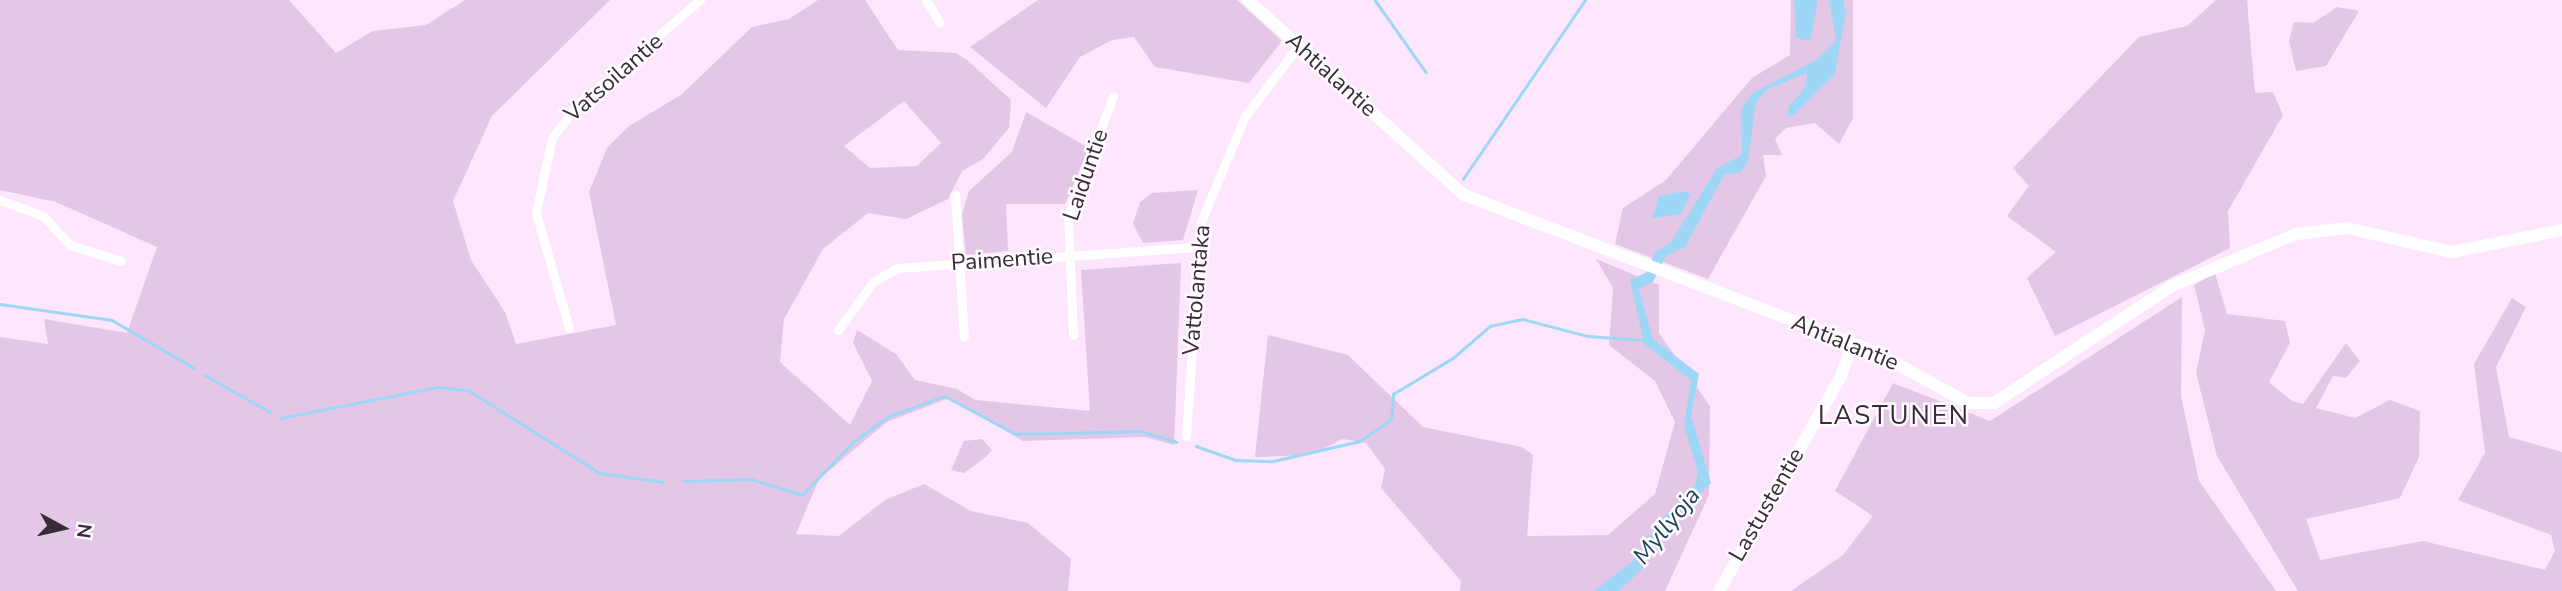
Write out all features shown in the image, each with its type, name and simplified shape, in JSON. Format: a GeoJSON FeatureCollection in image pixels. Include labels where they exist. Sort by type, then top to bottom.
{"type":"FeatureCollection","features":[{"type":"Feature","properties":{"kind":"street","name":"Vatsoilantie"},"geometry":{"type":"LineString","coordinates":[[569,328],[536,213],[552,138],[575,107],[700,0]]}},
{"type":"Feature","properties":{"kind":"street"},"geometry":{"type":"LineString","coordinates":[[927,0],[939,22]]}},
{"type":"Feature","properties":{"kind":"street","name":"Ahtialantie"},"geometry":{"type":"LineString","coordinates":[[1248,0],[1464,195],[1892,359],[1968,403],[1994,403],[2172,286],[2296,234],[2347,228],[2452,252],[2562,230]]}},
{"type":"Feature","properties":{"kind":"street","name":"Vattolantaka"},"geometry":{"type":"LineString","coordinates":[[1186,436],[1195,247],[1233,139],[1299,45]]}},
{"type":"Feature","properties":{"kind":"street","name":"Laiduntie"},"geometry":{"type":"LineString","coordinates":[[1073,335],[1068,216],[1113,96]]}},
{"type":"Feature","properties":{"kind":"street"},"geometry":{"type":"LineString","coordinates":[[955,195],[964,337]]}},
{"type":"Feature","properties":{"kind":"street"},"geometry":{"type":"LineString","coordinates":[[0,200],[43,216],[70,245],[121,261]]}},
{"type":"Feature","properties":{"kind":"street","name":"Paimentie"},"geometry":{"type":"LineString","coordinates":[[838,330],[881,275],[959,262],[1195,247]]}},
{"type":"Feature","properties":{"kind":"street","name":"Lastustentie"},"geometry":{"type":"LineString","coordinates":[[1719,591],[1841,376],[1852,344]]}},
{"type":"Feature","properties":{"kind":"shaded area"},"geometry":{"type":"Polygon","coordinates":[[[0,0],[289,0],[336,53],[373,31],[426,25],[465,0],[610,0],[492,116],[453,201],[471,260],[505,312],[516,344],[616,325],[589,192],[607,148],[629,126],[681,95],[752,27],[789,19],[818,0],[865,0],[898,50],[956,53],[967,60],[1011,100],[1009,128],[983,159],[962,171],[948,199],[906,219],[868,213],[823,249],[784,319],[780,362],[850,425],[872,381],[853,343],[857,330],[896,354],[915,380],[957,389],[975,400],[1090,411],[1081,270],[1181,263],[1174,445],[1145,437],[1023,441],[949,398],[887,422],[819,479],[796,534],[839,536],[885,500],[924,484],[971,511],[1028,523],[1071,559],[1068,591],[0,591],[0,337],[48,344],[44,319],[127,333],[157,247],[56,202],[0,190],[0,0]],[[904,101],[844,146],[870,168],[917,166],[941,143],[904,101]]]}},
{"type":"Feature","properties":{"kind":"shaded area"},"geometry":{"type":"Polygon","coordinates":[[[1038,0],[1237,0],[1282,41],[1249,83],[1155,67],[1134,37],[1112,40],[1080,57],[1046,108],[970,47],[1038,0]]]}},
{"type":"Feature","properties":{"kind":"shaded area"},"geometry":{"type":"Polygon","coordinates":[[[1791,0],[1853,0],[1853,118],[1839,144],[1815,123],[1786,128],[1775,139],[1782,155],[1763,155],[1766,176],[1708,279],[1615,244],[1623,208],[1666,180],[1752,78],[1790,55],[1791,0]]]}},
{"type":"Feature","properties":{"kind":"shaded area"},"geometry":{"type":"Polygon","coordinates":[[[2216,0],[2247,0],[2255,93],[2273,92],[2283,115],[2228,211],[2230,248],[2055,336],[2027,278],[2056,252],[2007,216],[2029,186],[2013,168],[2139,37],[2187,26],[2216,0]]]}},
{"type":"Feature","properties":{"kind":"shaded area"},"geometry":{"type":"Polygon","coordinates":[[[2337,7],[2359,11],[2326,66],[2296,71],[2289,41],[2294,22],[2313,23],[2337,7]]]}},
{"type":"Feature","properties":{"kind":"shaded area"},"geometry":{"type":"Polygon","coordinates":[[[1026,112],[1089,148],[1065,204],[1006,204],[1008,251],[966,255],[962,215],[969,191],[1012,152],[1026,112]]]}},
{"type":"Feature","properties":{"kind":"shaded area"},"geometry":{"type":"Polygon","coordinates":[[[1198,190],[1183,240],[1143,243],[1133,224],[1140,202],[1152,193],[1198,190]]]}},
{"type":"Feature","properties":{"kind":"shaded area"},"geometry":{"type":"Polygon","coordinates":[[[1596,259],[1659,285],[1659,333],[1710,406],[1709,495],[1665,591],[1460,591],[1461,581],[1381,488],[1385,469],[1366,443],[1343,439],[1310,455],[1255,457],[1268,335],[1348,355],[1423,427],[1522,447],[1533,455],[1527,536],[1608,535],[1655,494],[1675,422],[1655,381],[1609,345],[1613,288],[1596,259]]]}},
{"type":"Feature","properties":{"kind":"shaded area"},"geometry":{"type":"Polygon","coordinates":[[[2215,273],[2227,314],[2285,321],[2290,343],[2269,382],[2292,401],[2303,404],[2346,343],[2360,361],[2346,378],[2333,376],[2316,408],[2355,418],[2390,400],[2420,411],[2419,457],[2400,498],[2306,519],[2320,560],[2423,541],[2545,570],[2555,551],[2551,535],[2458,500],[2485,453],[2474,364],[2512,298],[2526,307],[2496,367],[2509,437],[2562,452],[2562,591],[2298,591],[2217,456],[2196,373],[2205,330],[2194,285],[2215,273]]]}},
{"type":"Feature","properties":{"kind":"shaded area"},"geometry":{"type":"Polygon","coordinates":[[[2182,297],[2181,396],[2199,481],[2276,591],[1791,591],[1843,555],[1873,516],[1835,491],[1893,383],[1990,421],[2182,297]]]}},
{"type":"Feature","properties":{"kind":"shaded area"},"geometry":{"type":"Polygon","coordinates":[[[982,439],[992,450],[986,457],[964,473],[951,470],[964,441],[982,439]]]}},
{"type":"Feature","properties":{"kind":"water"},"geometry":{"type":"Polygon","coordinates":[[[1794,0],[1818,0],[1810,41],[1796,38],[1794,0]]]}},
{"type":"Feature","properties":{"kind":"water","name":"Myllyoja"},"geometry":{"type":"Polygon","coordinates":[[[1829,0],[1843,0],[1846,12],[1835,74],[1794,115],[1788,116],[1788,108],[1806,86],[1807,73],[1768,89],[1756,102],[1748,162],[1741,172],[1724,175],[1685,247],[1666,256],[1653,282],[1639,289],[1653,339],[1699,374],[1691,415],[1711,483],[1665,528],[1640,571],[1619,591],[1594,591],[1632,562],[1660,521],[1694,488],[1698,473],[1684,426],[1691,380],[1644,344],[1630,280],[1647,272],[1655,252],[1671,242],[1717,168],[1742,155],[1741,110],[1751,94],[1816,60],[1836,41],[1829,0]]]}},
{"type":"Feature","properties":{"kind":"water"},"geometry":{"type":"Polygon","coordinates":[[[1684,191],[1691,194],[1681,214],[1652,218],[1659,196],[1684,191]]]}},
{"type":"Feature","properties":{"kind":"waterway"},"geometry":{"type":"LineString","coordinates":[[1375,0],[1426,72]]}},
{"type":"Feature","properties":{"kind":"waterway"},"geometry":{"type":"LineString","coordinates":[[1463,179],[1585,0]]}},
{"type":"Feature","properties":{"kind":"waterway"},"geometry":{"type":"LineString","coordinates":[[0,304],[112,320],[194,368]]}},
{"type":"Feature","properties":{"kind":"waterway"},"geometry":{"type":"LineString","coordinates":[[1196,446],[1236,460],[1273,461],[1360,441],[1391,419],[1393,394],[1453,358],[1490,326],[1523,319],[1588,336],[1644,340]]}},
{"type":"Feature","properties":{"kind":"waterway"},"geometry":{"type":"LineString","coordinates":[[205,375],[270,412]]}},
{"type":"Feature","properties":{"kind":"waterway"},"geometry":{"type":"LineString","coordinates":[[280,418],[438,387],[468,390],[600,473],[663,482]]}},
{"type":"Feature","properties":{"kind":"waterway"},"geometry":{"type":"LineString","coordinates":[[684,481],[751,479],[802,495],[853,442],[889,416],[945,396],[1016,434],[1141,431],[1176,442]]}},
{"type":"Feature","properties":{"kind":"district","name":"LASTUNEN"},"geometry":{"type":"Point","coordinates":[1894,416]}}]}
